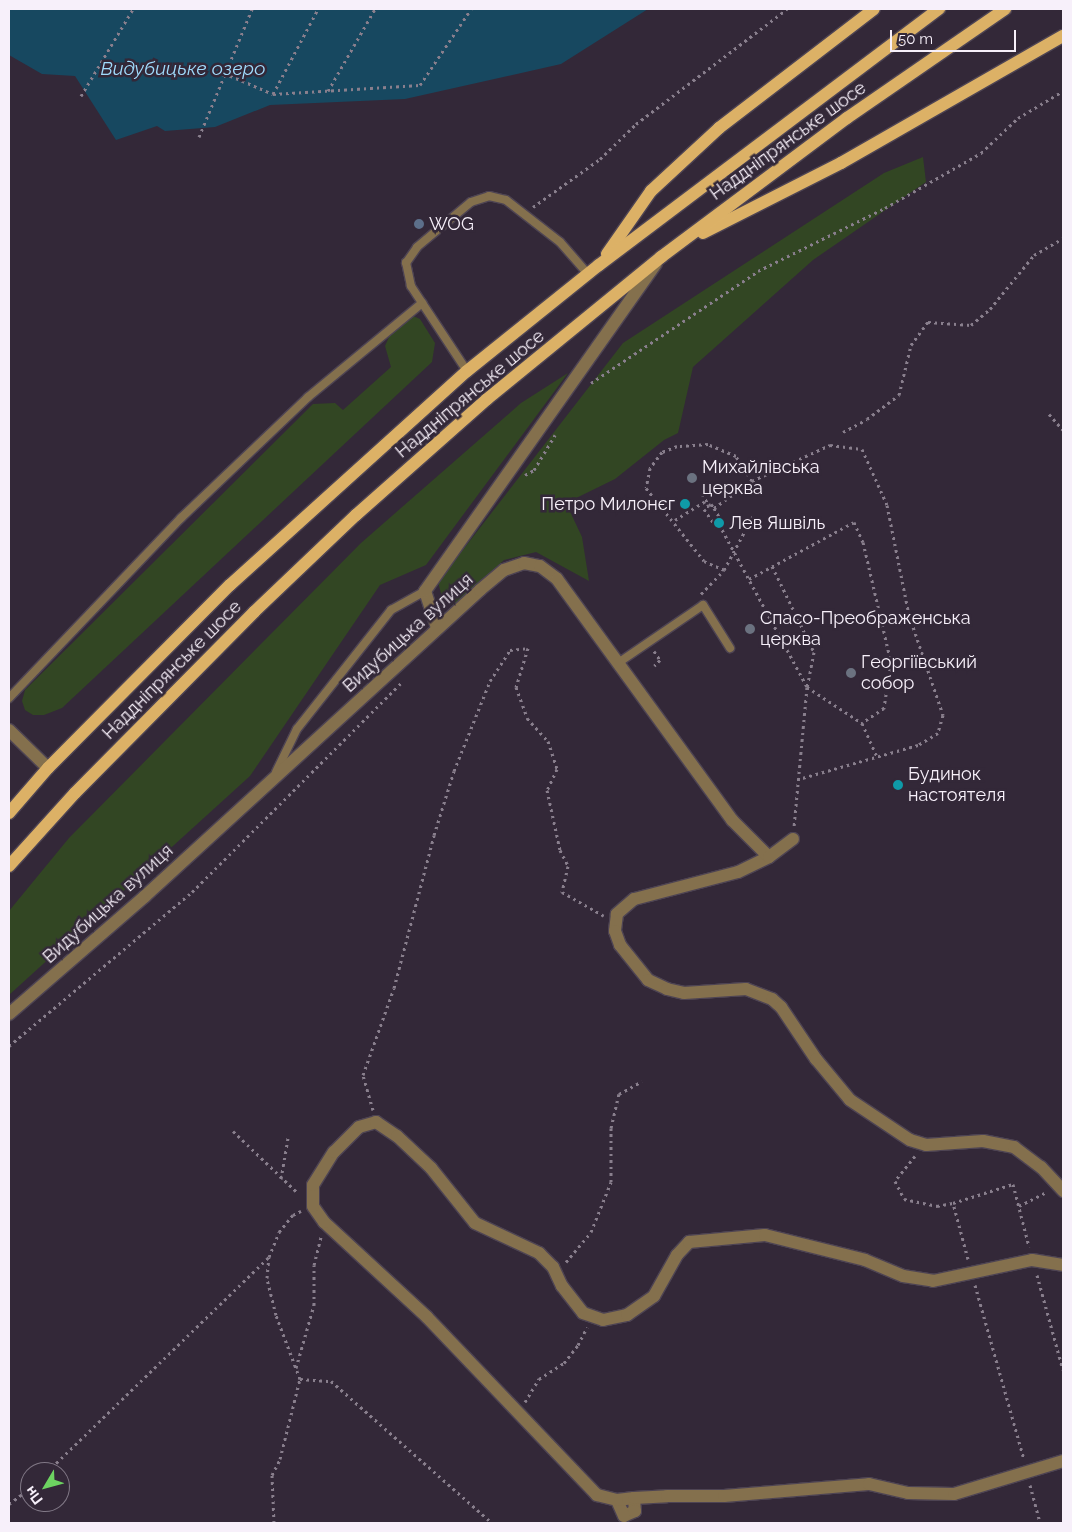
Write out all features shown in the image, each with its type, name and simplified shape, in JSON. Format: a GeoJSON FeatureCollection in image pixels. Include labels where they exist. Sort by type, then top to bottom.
{"type":"FeatureCollection","features":[{"type":"Feature","properties":{"kind":"main road"},"geometry":{"type":"LineString","coordinates":[[599,265],[651,191],[719,128],[874,9]]}},
{"type":"Feature","properties":{"kind":"main road","name":"Наддніпрянське шосе"},"geometry":{"type":"LineString","coordinates":[[9,813],[48,768],[230,584],[467,371],[599,265],[939,9]]}},
{"type":"Feature","properties":{"kind":"main road","name":"Наддніпрянське шосе"},"geometry":{"type":"LineString","coordinates":[[9,866],[82,786],[254,612],[356,514],[487,399],[666,253],[847,118],[1005,9]]}},
{"type":"Feature","properties":{"kind":"main road"},"geometry":{"type":"LineString","coordinates":[[666,253],[841,163],[1063,36]]}},
{"type":"Feature","properties":{"kind":"street"},"geometry":{"type":"LineString","coordinates":[[437,628],[425,591],[509,476],[666,253]]}},
{"type":"Feature","properties":{"kind":"street","name":"Видубицька вулиця"},"geometry":{"type":"LineString","coordinates":[[9,1014],[144,897],[437,628],[504,570],[524,563],[540,566],[557,579],[732,820],[769,856]]}},
{"type":"Feature","properties":{"kind":"street"},"geometry":{"type":"LineString","coordinates":[[9,730],[48,768]]}},
{"type":"Feature","properties":{"kind":"street"},"geometry":{"type":"LineString","coordinates":[[793,839],[769,856],[738,872],[634,899],[623,905],[615,922],[620,946],[648,980],[684,994],[746,989],[772,999],[781,1007],[816,1059],[850,1100],[910,1140],[926,1145],[983,1140],[1014,1147],[1041,1167],[1063,1191]]}},
{"type":"Feature","properties":{"kind":"street"},"geometry":{"type":"LineString","coordinates":[[1063,1266],[1032,1260],[972,1274],[933,1280],[903,1276],[865,1260],[765,1235],[689,1242],[677,1255],[654,1296],[627,1315],[603,1320],[583,1313],[539,1253],[475,1223],[431,1168],[397,1136],[376,1122],[359,1127],[334,1152],[313,1185],[313,1206],[324,1222],[427,1317],[597,1495],[617,1500],[724,1496],[869,1484],[908,1493],[954,1494],[1063,1461]]}},
{"type":"Feature","properties":{"kind":"lane"},"geometry":{"type":"LineString","coordinates":[[467,371],[411,286],[406,263],[417,247],[470,202],[489,196],[506,200],[525,212],[560,242],[588,274]]}},
{"type":"Feature","properties":{"kind":"lane"},"geometry":{"type":"LineString","coordinates":[[9,698],[181,518],[301,404],[422,303]]}},
{"type":"Feature","properties":{"kind":"lane"},"geometry":{"type":"LineString","coordinates":[[273,779],[297,729],[391,610],[425,591]]}},
{"type":"Feature","properties":{"kind":"lane"},"geometry":{"type":"LineString","coordinates":[[618,663],[703,605],[730,648]]}},
{"type":"Feature","properties":{"kind":"path"},"geometry":{"type":"LineString","coordinates":[[81,96],[133,9]]}},
{"type":"Feature","properties":{"kind":"path"},"geometry":{"type":"LineString","coordinates":[[199,137],[252,9]]}},
{"type":"Feature","properties":{"kind":"path"},"geometry":{"type":"LineString","coordinates":[[273,94],[318,9]]}},
{"type":"Feature","properties":{"kind":"path"},"geometry":{"type":"LineString","coordinates":[[328,91],[375,9]]}},
{"type":"Feature","properties":{"kind":"path"},"geometry":{"type":"LineString","coordinates":[[224,73],[273,94],[420,85],[471,9]]}},
{"type":"Feature","properties":{"kind":"path"},"geometry":{"type":"LineString","coordinates":[[525,212],[600,159],[636,124],[787,9]]}},
{"type":"Feature","properties":{"kind":"path"},"geometry":{"type":"LineString","coordinates":[[582,389],[758,271],[885,208],[981,153],[1018,118],[1063,91]]}},
{"type":"Feature","properties":{"kind":"path"},"geometry":{"type":"LineString","coordinates":[[843,432],[867,420],[898,395],[911,345],[928,322],[970,325],[990,309],[1034,254],[1063,238]]}},
{"type":"Feature","properties":{"kind":"path"},"geometry":{"type":"LineString","coordinates":[[1049,414],[1063,430]]}},
{"type":"Feature","properties":{"kind":"path"},"geometry":{"type":"LineString","coordinates":[[509,476],[515,480],[534,470],[558,429]]}},
{"type":"Feature","properties":{"kind":"path"},"geometry":{"type":"LineString","coordinates":[[724,570],[704,562],[674,520],[646,488],[650,468],[662,452],[677,446],[701,444],[726,449],[736,456],[752,481]]}},
{"type":"Feature","properties":{"kind":"path"},"geometry":{"type":"LineString","coordinates":[[714,508],[752,481],[830,445],[862,449],[887,505],[909,615],[943,715],[938,732],[918,746],[799,779]]}},
{"type":"Feature","properties":{"kind":"path"},"geometry":{"type":"LineString","coordinates":[[702,494],[709,505],[711,504],[714,508],[722,522],[716,527],[704,509],[709,505]]}},
{"type":"Feature","properties":{"kind":"path"},"geometry":{"type":"LineString","coordinates":[[674,520],[706,501]]}},
{"type":"Feature","properties":{"kind":"path"},"geometry":{"type":"LineString","coordinates":[[698,596],[724,570],[753,516]]}},
{"type":"Feature","properties":{"kind":"path"},"geometry":{"type":"LineString","coordinates":[[749,579],[854,522],[863,542],[891,662],[884,708],[862,723]]}},
{"type":"Feature","properties":{"kind":"path"},"geometry":{"type":"LineString","coordinates":[[719,524],[808,687],[862,723],[877,757]]}},
{"type":"Feature","properties":{"kind":"path"},"geometry":{"type":"LineString","coordinates":[[772,566],[814,652],[808,687],[793,839]]}},
{"type":"Feature","properties":{"kind":"path"},"geometry":{"type":"LineString","coordinates":[[376,1122],[363,1075],[394,988],[454,771],[490,681],[510,650],[528,648],[516,687],[527,718],[548,741],[557,769],[547,790],[560,850],[568,866],[562,892],[615,922]]}},
{"type":"Feature","properties":{"kind":"path"},"geometry":{"type":"LineString","coordinates":[[9,1046],[192,892],[402,681]]}},
{"type":"Feature","properties":{"kind":"path"},"geometry":{"type":"LineString","coordinates":[[556,1274],[591,1232],[611,1182],[611,1128],[619,1094],[642,1081]]}},
{"type":"Feature","properties":{"kind":"path"},"geometry":{"type":"LineString","coordinates":[[233,1131],[281,1180],[313,1206],[293,1214],[280,1232],[269,1257],[267,1278],[274,1306],[300,1380],[280,1459],[272,1474],[274,1523]]}},
{"type":"Feature","properties":{"kind":"path"},"geometry":{"type":"LineString","coordinates":[[281,1180],[288,1138]]}},
{"type":"Feature","properties":{"kind":"path"},"geometry":{"type":"LineString","coordinates":[[926,1145],[901,1169],[896,1181],[904,1199],[937,1206],[953,1203],[1013,1184],[1063,1370]]}},
{"type":"Feature","properties":{"kind":"path"},"geometry":{"type":"LineString","coordinates":[[1019,1206],[1044,1194]]}},
{"type":"Feature","properties":{"kind":"path"},"geometry":{"type":"LineString","coordinates":[[953,1203],[1040,1523]]}},
{"type":"Feature","properties":{"kind":"path"},"geometry":{"type":"LineString","coordinates":[[296,1368],[314,1306],[314,1265],[324,1222]]}},
{"type":"Feature","properties":{"kind":"path"},"geometry":{"type":"LineString","coordinates":[[56,1462],[269,1257]]}},
{"type":"Feature","properties":{"kind":"path"},"geometry":{"type":"LineString","coordinates":[[518,1413],[540,1379],[564,1363],[578,1345],[592,1316]]}},
{"type":"Feature","properties":{"kind":"path"},"geometry":{"type":"LineString","coordinates":[[300,1380],[331,1381],[492,1523]]}},
{"type":"Feature","properties":{"kind":"path"},"geometry":{"type":"LineString","coordinates":[[9,1504],[20,1496]]}},
{"type":"Feature","properties":{"kind":"green space"},"geometry":{"type":"Polygon","coordinates":[[[923,157],[926,182],[813,260],[693,367],[678,433],[664,440],[615,479],[566,503],[582,537],[589,581],[536,552],[504,560],[456,604],[444,605],[438,582],[623,343],[884,173],[923,157]]]}},
{"type":"Feature","properties":{"kind":"green space"},"geometry":{"type":"Polygon","coordinates":[[[413,316],[420,319],[435,343],[432,362],[62,708],[44,715],[33,715],[25,710],[22,701],[25,690],[313,404],[335,403],[343,410],[391,367],[385,346],[389,337],[413,316]]]}},
{"type":"Feature","properties":{"kind":"green space"},"geometry":{"type":"Polygon","coordinates":[[[568,373],[426,565],[380,585],[250,776],[9,995],[9,911],[69,838],[361,543],[521,403],[568,373]]]}},
{"type":"Feature","properties":{"kind":"water","name":"Видубицьке озеро"},"geometry":{"type":"Polygon","coordinates":[[[9,9],[648,9],[561,64],[405,99],[270,105],[215,127],[165,131],[157,126],[116,140],[75,76],[42,74],[9,55],[9,9]]]}},
{"type":"Feature","properties":{"kind":"place","name":"WOG"},"geometry":{"type":"Point","coordinates":[419,224]}},
{"type":"Feature","properties":{"kind":"place","name":"Михайлівська церква"},"geometry":{"type":"Point","coordinates":[692,478]}},
{"type":"Feature","properties":{"kind":"place","name":"Петро Милонєг"},"geometry":{"type":"Point","coordinates":[685,504]}},
{"type":"Feature","properties":{"kind":"place","name":"Лев Яшвіль"},"geometry":{"type":"Point","coordinates":[719,523]}},
{"type":"Feature","properties":{"kind":"place","name":"Спасо-Преображенська церква"},"geometry":{"type":"Point","coordinates":[750,629]}},
{"type":"Feature","properties":{"kind":"place","name":"Георгіївський собор"},"geometry":{"type":"Point","coordinates":[851,673]}},
{"type":"Feature","properties":{"kind":"place","name":"Будинок настоятеля"},"geometry":{"type":"Point","coordinates":[898,785]}}]}
